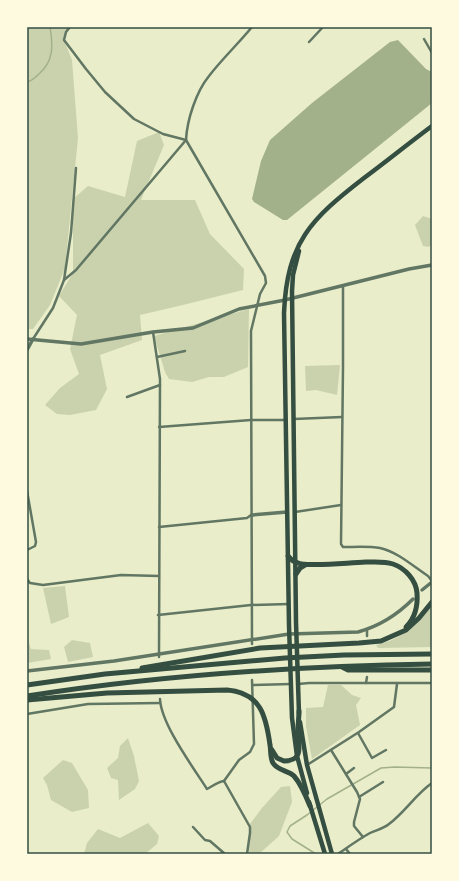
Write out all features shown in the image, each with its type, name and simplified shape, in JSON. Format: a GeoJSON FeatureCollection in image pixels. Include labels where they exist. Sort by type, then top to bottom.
{"type":"FeatureCollection","features":[{"type":"Feature","properties":{"kind":"highway"},"geometry":{"type":"LineString","coordinates":[[325,854],[310,806],[297,756],[292,718],[289,634],[284,300],[293,257],[311,226],[323,212],[338,199],[432,126]]}},
{"type":"Feature","properties":{"kind":"highway"},"geometry":{"type":"LineString","coordinates":[[269,739],[274,753],[279,759],[287,761],[297,756],[300,749],[298,730],[299,711],[292,298],[293,276],[298,254],[311,226]]}},
{"type":"Feature","properties":{"kind":"highway"},"geometry":{"type":"LineString","coordinates":[[288,556],[296,562],[306,564],[384,562],[401,568],[408,574],[416,586],[417,601],[413,617],[401,632]]}},
{"type":"Feature","properties":{"kind":"highway"},"geometry":{"type":"LineString","coordinates":[[296,574],[300,568],[306,564]]}},
{"type":"Feature","properties":{"kind":"highway"},"geometry":{"type":"LineString","coordinates":[[27,685],[105,674],[242,650],[373,642],[389,638],[406,630],[432,602]]}},
{"type":"Feature","properties":{"kind":"highway"},"geometry":{"type":"LineString","coordinates":[[105,674],[285,658],[432,654]]}},
{"type":"Feature","properties":{"kind":"highway"},"geometry":{"type":"LineString","coordinates":[[27,696],[107,684],[285,668],[432,664]]}},
{"type":"Feature","properties":{"kind":"highway"},"geometry":{"type":"LineString","coordinates":[[339,666],[348,670],[432,670]]}},
{"type":"Feature","properties":{"kind":"highway"},"geometry":{"type":"LineString","coordinates":[[27,700],[107,693],[227,690],[243,693],[250,697],[261,709],[265,719],[273,762],[276,767],[288,772],[295,778],[310,806]]}},
{"type":"Feature","properties":{"kind":"highway"},"geometry":{"type":"LineString","coordinates":[[299,711],[307,765],[332,854]]}},
{"type":"Feature","properties":{"kind":"street"},"geometry":{"type":"LineString","coordinates":[[70,27],[66,32],[64,40],[86,70],[105,92],[134,119],[163,134],[186,140]]}},
{"type":"Feature","properties":{"kind":"street"},"geometry":{"type":"LineString","coordinates":[[252,27],[208,77],[198,95],[186,128],[186,140],[265,276],[266,283],[256,306],[251,331],[252,642]]}},
{"type":"Feature","properties":{"kind":"street"},"geometry":{"type":"LineString","coordinates":[[309,42],[323,27]]}},
{"type":"Feature","properties":{"kind":"street"},"geometry":{"type":"LineString","coordinates":[[424,39],[432,53]]}},
{"type":"Feature","properties":{"kind":"street"},"geometry":{"type":"LineString","coordinates":[[64,280],[76,270],[186,140]]}},
{"type":"Feature","properties":{"kind":"street"},"geometry":{"type":"LineString","coordinates":[[27,350],[53,308],[64,280],[71,233],[76,168]]}},
{"type":"Feature","properties":{"kind":"street"},"geometry":{"type":"LineString","coordinates":[[27,339],[81,344],[153,332],[193,328],[239,309],[284,300],[432,264]]}},
{"type":"Feature","properties":{"kind":"street"},"geometry":{"type":"LineString","coordinates":[[343,285],[341,544],[343,547],[379,548],[387,550],[423,573],[432,581],[422,590]]}},
{"type":"Feature","properties":{"kind":"street"},"geometry":{"type":"LineString","coordinates":[[153,332],[160,385],[159,656]]}},
{"type":"Feature","properties":{"kind":"street"},"geometry":{"type":"LineString","coordinates":[[156,357],[185,351]]}},
{"type":"Feature","properties":{"kind":"street"},"geometry":{"type":"LineString","coordinates":[[127,397],[160,385]]}},
{"type":"Feature","properties":{"kind":"street"},"geometry":{"type":"LineString","coordinates":[[294,419],[342,417]]}},
{"type":"Feature","properties":{"kind":"street"},"geometry":{"type":"LineString","coordinates":[[160,427],[251,420],[286,420]]}},
{"type":"Feature","properties":{"kind":"street"},"geometry":{"type":"LineString","coordinates":[[27,491],[36,542],[35,546],[27,550]]}},
{"type":"Feature","properties":{"kind":"street"},"geometry":{"type":"LineString","coordinates":[[295,512],[341,505]]}},
{"type":"Feature","properties":{"kind":"street"},"geometry":{"type":"LineString","coordinates":[[159,527],[287,512]]}},
{"type":"Feature","properties":{"kind":"street"},"geometry":{"type":"LineString","coordinates":[[27,579],[30,583],[43,585],[121,575],[159,576]]}},
{"type":"Feature","properties":{"kind":"street"},"geometry":{"type":"LineString","coordinates":[[27,672],[159,656],[252,642],[297,633],[347,633],[367,629],[394,616],[413,599]]}},
{"type":"Feature","properties":{"kind":"street"},"geometry":{"type":"LineString","coordinates":[[158,616],[251,605],[289,604]]}},
{"type":"Feature","properties":{"kind":"street"},"geometry":{"type":"LineString","coordinates":[[367,629],[367,636]]}},
{"type":"Feature","properties":{"kind":"street"},"geometry":{"type":"LineString","coordinates":[[366,683],[367,677]]}},
{"type":"Feature","properties":{"kind":"street"},"geometry":{"type":"LineString","coordinates":[[224,782],[239,760],[253,749],[252,680]]}},
{"type":"Feature","properties":{"kind":"street"},"geometry":{"type":"LineString","coordinates":[[298,684],[432,683]]}},
{"type":"Feature","properties":{"kind":"street"},"geometry":{"type":"LineString","coordinates":[[253,685],[291,684]]}},
{"type":"Feature","properties":{"kind":"street"},"geometry":{"type":"LineString","coordinates":[[307,765],[358,733],[394,707],[397,684]]}},
{"type":"Feature","properties":{"kind":"street"},"geometry":{"type":"LineString","coordinates":[[27,714],[88,704],[160,701],[162,714],[166,722],[189,763],[207,789],[214,786],[218,782],[224,782]]}},
{"type":"Feature","properties":{"kind":"street"},"geometry":{"type":"LineString","coordinates":[[358,733],[372,758],[386,750]]}},
{"type":"Feature","properties":{"kind":"street"},"geometry":{"type":"LineString","coordinates":[[331,750],[360,799],[354,826],[363,837]]}},
{"type":"Feature","properties":{"kind":"street"},"geometry":{"type":"LineString","coordinates":[[346,774],[354,768]]}},
{"type":"Feature","properties":{"kind":"street"},"geometry":{"type":"LineString","coordinates":[[224,782],[250,827],[246,854]]}},
{"type":"Feature","properties":{"kind":"street"},"geometry":{"type":"LineString","coordinates":[[359,797],[383,782]]}},
{"type":"Feature","properties":{"kind":"street"},"geometry":{"type":"LineString","coordinates":[[338,854],[363,837],[384,828],[391,823],[423,789],[432,783]]}},
{"type":"Feature","properties":{"kind":"street"},"geometry":{"type":"LineString","coordinates":[[193,827],[205,840],[210,841],[225,854]]}},
{"type":"Feature","properties":{"kind":"street"},"geometry":{"type":"LineString","coordinates":[[346,849],[350,854]]}},
{"type":"Feature","properties":{"kind":"shaded area"},"geometry":{"type":"Polygon","coordinates":[[[27,27],[69,27],[64,40],[72,60],[78,138],[65,268],[50,305],[33,329],[27,329],[27,27]]]}},
{"type":"Feature","properties":{"kind":"shaded area"},"geometry":{"type":"Polygon","coordinates":[[[398,40],[426,69],[432,72],[432,103],[287,220],[283,220],[254,202],[252,199],[261,161],[270,140],[312,103],[390,42],[398,40]]]}},
{"type":"Feature","properties":{"kind":"shaded area"},"geometry":{"type":"Polygon","coordinates":[[[159,132],[164,145],[141,200],[195,200],[210,234],[244,269],[243,290],[140,315],[142,340],[100,355],[107,389],[96,410],[70,415],[57,414],[45,405],[60,388],[79,374],[70,349],[77,315],[59,296],[73,273],[73,199],[88,186],[125,197],[137,141],[159,132]]]}},
{"type":"Feature","properties":{"kind":"shaded area"},"geometry":{"type":"Polygon","coordinates":[[[423,216],[432,219],[432,243],[429,247],[423,246],[415,225],[423,216]]]}},
{"type":"Feature","properties":{"kind":"shaded area"},"geometry":{"type":"Polygon","coordinates":[[[249,309],[248,367],[224,377],[209,377],[192,382],[169,379],[165,372],[154,336],[249,309]]]}},
{"type":"Feature","properties":{"kind":"shaded area"},"geometry":{"type":"Polygon","coordinates":[[[340,365],[337,395],[316,390],[306,391],[305,366],[340,365]]]}},
{"type":"Feature","properties":{"kind":"shaded area"},"geometry":{"type":"Polygon","coordinates":[[[65,586],[69,617],[51,624],[43,588],[65,586]]]}},
{"type":"Feature","properties":{"kind":"shaded area"},"geometry":{"type":"Polygon","coordinates":[[[432,605],[432,647],[378,648],[376,645],[394,639],[408,630],[432,605]]]}},
{"type":"Feature","properties":{"kind":"shaded area"},"geometry":{"type":"Polygon","coordinates":[[[27,637],[31,649],[49,650],[51,659],[27,663],[27,637]]]}},
{"type":"Feature","properties":{"kind":"shaded area"},"geometry":{"type":"Polygon","coordinates":[[[72,640],[90,643],[93,657],[68,662],[64,647],[72,640]]]}},
{"type":"Feature","properties":{"kind":"shaded area"},"geometry":{"type":"Polygon","coordinates":[[[328,685],[341,685],[352,695],[361,698],[356,705],[360,725],[312,759],[306,726],[306,708],[323,707],[328,685]]]}},
{"type":"Feature","properties":{"kind":"shaded area"},"geometry":{"type":"Polygon","coordinates":[[[128,738],[134,756],[139,781],[135,789],[119,800],[118,780],[111,778],[107,768],[118,758],[120,746],[128,738]]]}},
{"type":"Feature","properties":{"kind":"shaded area"},"geometry":{"type":"Polygon","coordinates":[[[63,760],[72,763],[88,790],[89,808],[72,812],[51,800],[47,785],[43,778],[63,760]]]}},
{"type":"Feature","properties":{"kind":"shaded area"},"geometry":{"type":"Polygon","coordinates":[[[290,786],[292,802],[279,836],[259,854],[249,854],[250,824],[281,787],[290,786]]]}},
{"type":"Feature","properties":{"kind":"shaded area"},"geometry":{"type":"Polygon","coordinates":[[[148,823],[159,836],[157,844],[145,854],[84,854],[87,843],[98,829],[120,838],[148,823]]]}},
{"type":"Feature","properties":{"kind":"waterway"},"geometry":{"type":"LineString","coordinates":[[27,82],[37,76],[48,63],[52,46],[50,27]]}},
{"type":"Feature","properties":{"kind":"waterway"},"geometry":{"type":"LineString","coordinates":[[316,854],[292,839],[287,832],[290,826],[327,799],[381,768],[432,768]]}}]}
